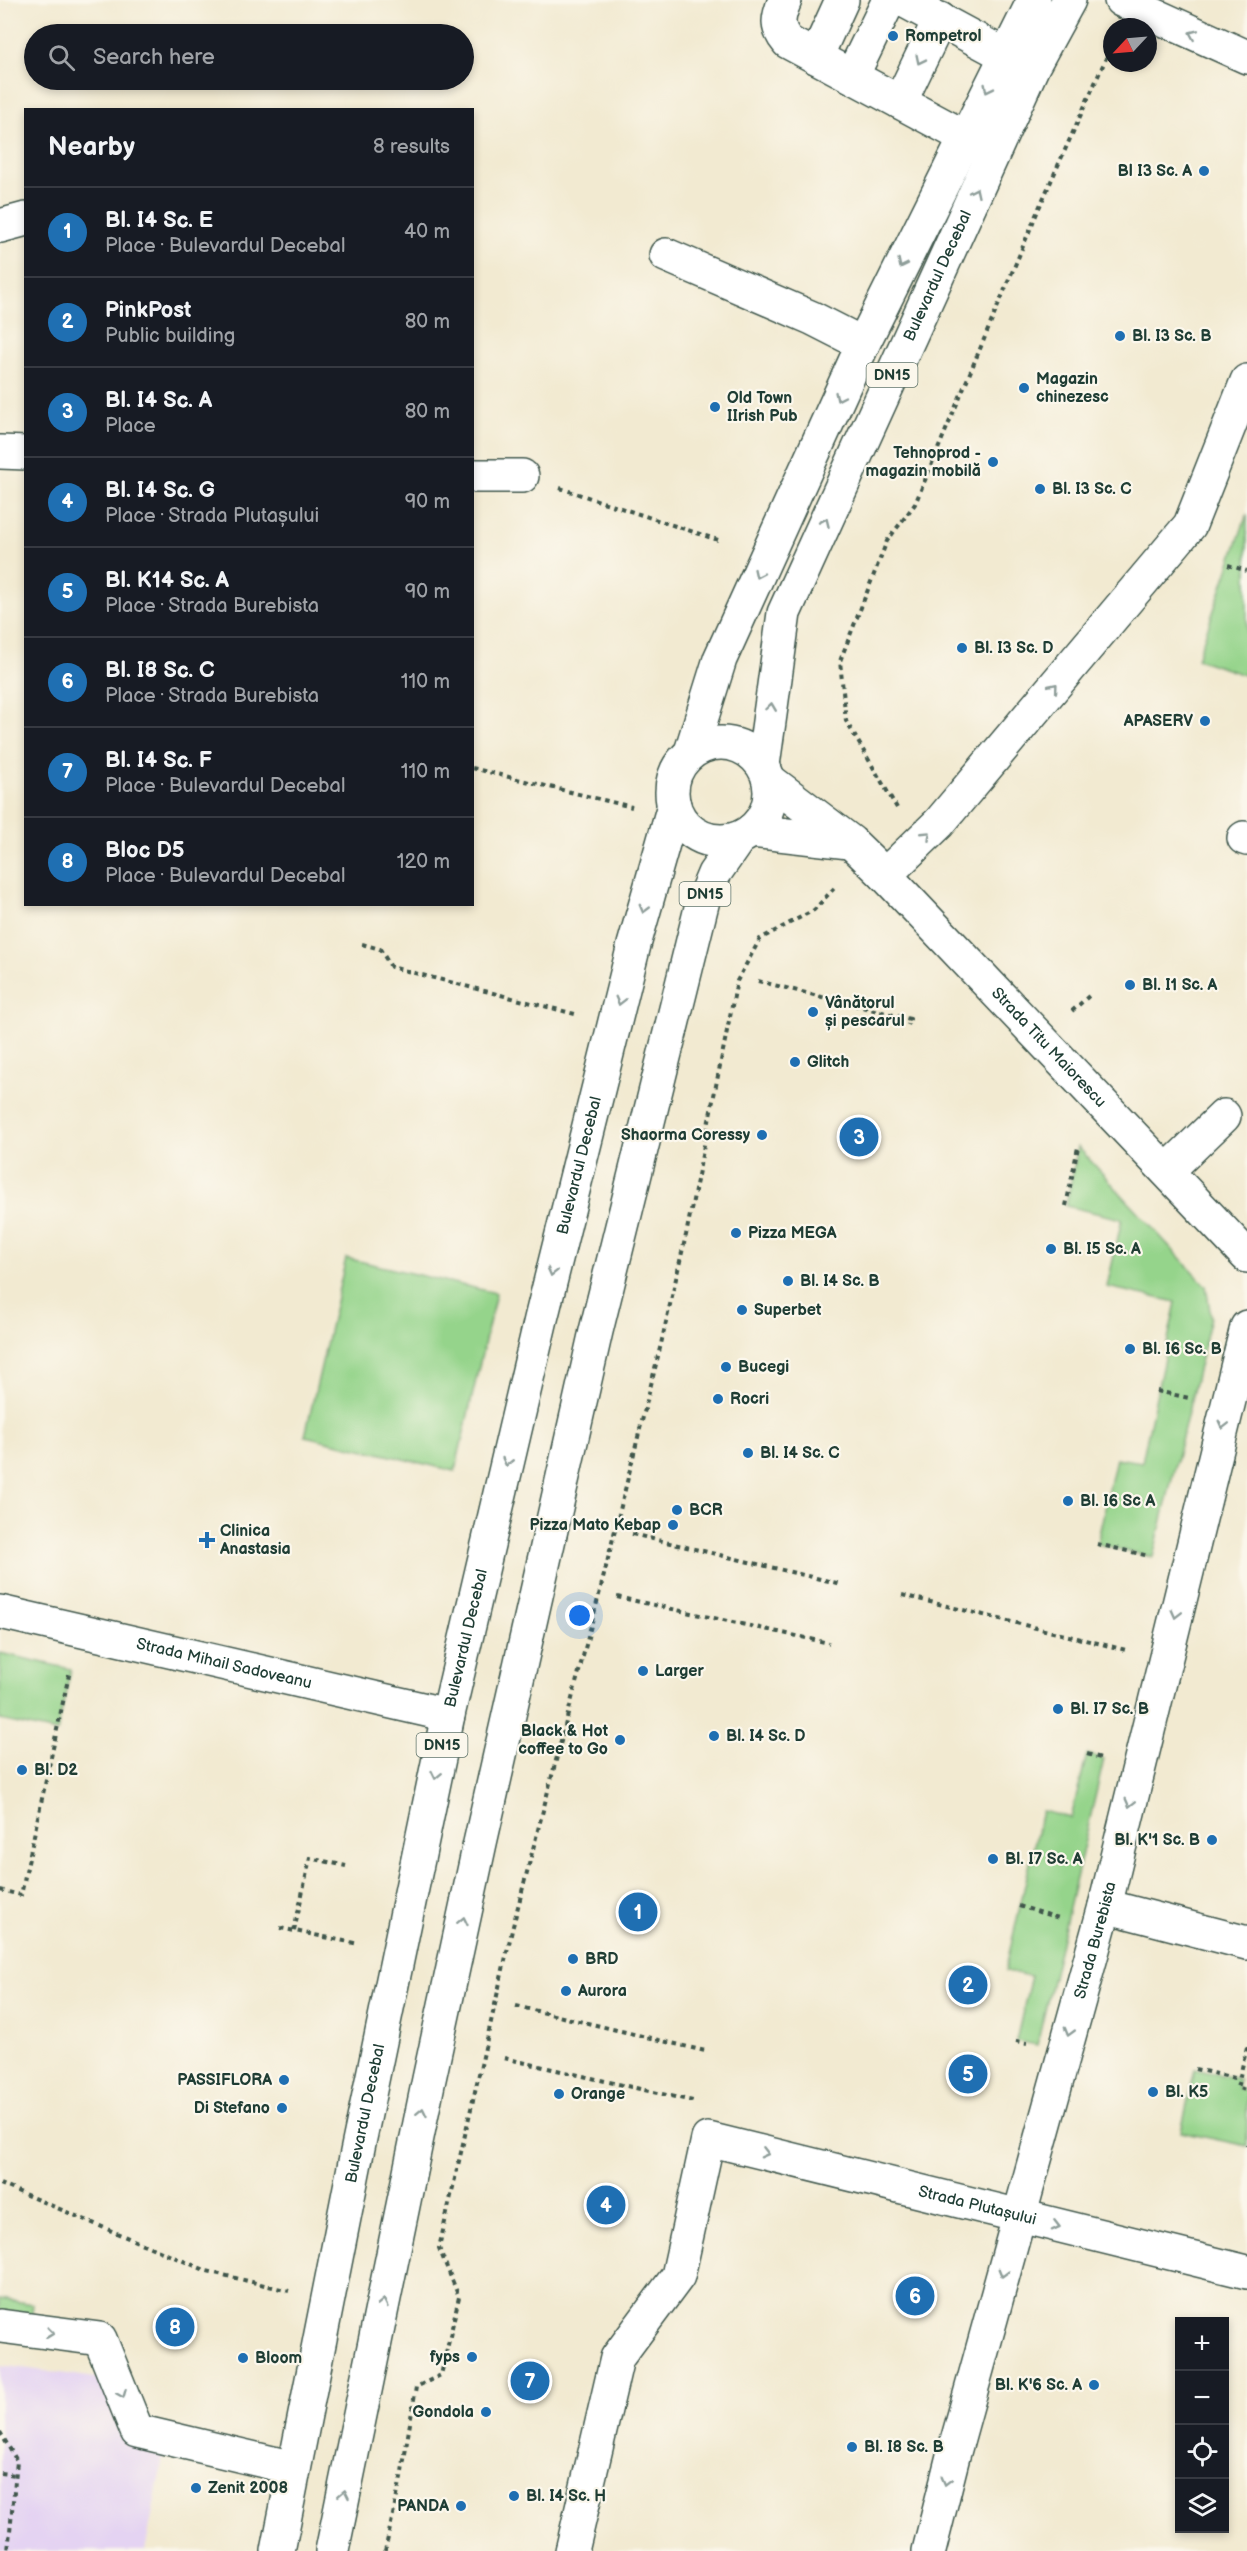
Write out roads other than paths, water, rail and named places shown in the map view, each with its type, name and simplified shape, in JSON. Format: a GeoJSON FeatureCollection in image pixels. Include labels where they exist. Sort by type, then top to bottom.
{"type":"FeatureCollection","features":[{"type":"Feature","properties":{"kind":"main road"},"geometry":{"type":"LineString","coordinates":[[785,0],[778,17],[779,32],[788,42],[965,137]]}},
{"type":"Feature","properties":{"kind":"main road"},"geometry":{"type":"LineString","coordinates":[[816,57],[842,0]]}},
{"type":"Feature","properties":{"kind":"main road"},"geometry":{"type":"LineString","coordinates":[[852,76],[889,0]]}},
{"type":"Feature","properties":{"kind":"main road"},"geometry":{"type":"LineString","coordinates":[[903,0],[1005,55]]}},
{"type":"Feature","properties":{"kind":"main road","name":"Bulevardul Decebal"},"geometry":{"type":"LineString","coordinates":[[691,752],[720,658],[863,344],[1034,0]]}},
{"type":"Feature","properties":{"kind":"main road","name":"Bulevardul Decebal"},"geometry":{"type":"LineString","coordinates":[[766,773],[784,613],[1034,64],[1070,0]]}},
{"type":"Feature","properties":{"kind":"main road"},"geometry":{"type":"LineString","coordinates":[[1121,0],[1247,57]]}},
{"type":"Feature","properties":{"kind":"main road"},"geometry":{"type":"LineString","coordinates":[[900,102],[940,19]]}},
{"type":"Feature","properties":{"kind":"main road"},"geometry":{"type":"LineString","coordinates":[[0,226],[24,220]]}},
{"type":"Feature","properties":{"kind":"main road"},"geometry":{"type":"LineString","coordinates":[[666,255],[812,318],[863,344]]}},
{"type":"Feature","properties":{"kind":"main road"},"geometry":{"type":"LineString","coordinates":[[674,805],[680,820],[692,832],[706,839],[723,841],[745,834],[867,858],[939,823],[1190,525],[1247,381]]}},
{"type":"Feature","properties":{"kind":"main road"},"geometry":{"type":"LineString","coordinates":[[0,452],[24,453]]}},
{"type":"Feature","properties":{"kind":"main road"},"geometry":{"type":"LineString","coordinates":[[474,476],[522,476]]}},
{"type":"Feature","properties":{"kind":"main road"},"geometry":{"type":"LineString","coordinates":[[691,752],[706,744],[722,742],[738,745],[752,753],[766,773]]}},
{"type":"Feature","properties":{"kind":"main road","name":"DN15"},"geometry":{"type":"LineString","coordinates":[[674,805],[673,784],[679,766],[691,752]]}},
{"type":"Feature","properties":{"kind":"main road","name":"DN15"},"geometry":{"type":"LineString","coordinates":[[332,2551],[434,2056],[599,1319],[703,900],[714,874],[745,834],[763,818],[769,800],[766,773]]}},
{"type":"Feature","properties":{"kind":"main road","name":"Strada Titu Maiorescu"},"geometry":{"type":"LineString","coordinates":[[766,773],[867,858],[1168,1170],[1247,1256]]}},
{"type":"Feature","properties":{"kind":"main road","name":"Bulevardul Decebal"},"geometry":{"type":"LineString","coordinates":[[278,2551],[448,1715],[541,1319],[634,945],[674,805]]}},
{"type":"Feature","properties":{"kind":"main road"},"geometry":{"type":"LineString","coordinates":[[1168,1170],[1224,1116]]}},
{"type":"Feature","properties":{"kind":"main road","name":"Strada Burebista"},"geometry":{"type":"LineString","coordinates":[[929,2551],[1018,2216],[1105,1906],[1247,1327]]}},
{"type":"Feature","properties":{"kind":"main road","name":"Strada Mihail Sadoveanu"},"geometry":{"type":"LineString","coordinates":[[0,1612],[448,1715]]}},
{"type":"Feature","properties":{"kind":"main road"},"geometry":{"type":"LineString","coordinates":[[1105,1906],[1247,1943]]}},
{"type":"Feature","properties":{"kind":"main road","name":"Strada Plutașului"},"geometry":{"type":"LineString","coordinates":[[572,2551],[617,2358],[678,2276],[708,2139],[1247,2272]]}},
{"type":"Feature","properties":{"kind":"main road"},"geometry":{"type":"LineString","coordinates":[[0,2326],[100,2339],[137,2431],[294,2468]]}},
{"type":"Feature","properties":{"kind":"place","name":"Rompetrol"},"geometry":{"type":"Point","coordinates":[893,36]}},
{"type":"Feature","properties":{"kind":"place","name":"Bl I3 Sc. A"},"geometry":{"type":"Point","coordinates":[1204,171]}},
{"type":"Feature","properties":{"kind":"place","name":"Bl. I3 Sc. B"},"geometry":{"type":"Point","coordinates":[1120,336]}},
{"type":"Feature","properties":{"kind":"place","name":"Magazin chinezesc"},"geometry":{"type":"Point","coordinates":[1024,388]}},
{"type":"Feature","properties":{"kind":"place","name":"Old Town IIrish Pub"},"geometry":{"type":"Point","coordinates":[715,407]}},
{"type":"Feature","properties":{"kind":"place","name":"Tehnoprod - magazin mobilă"},"geometry":{"type":"Point","coordinates":[993,462]}},
{"type":"Feature","properties":{"kind":"place","name":"Bl. I3 Sc. C"},"geometry":{"type":"Point","coordinates":[1040,489]}},
{"type":"Feature","properties":{"kind":"place","name":"Bl. I3 Sc. D"},"geometry":{"type":"Point","coordinates":[962,648]}},
{"type":"Feature","properties":{"kind":"place","name":"APASERV"},"geometry":{"type":"Point","coordinates":[1205,721]}},
{"type":"Feature","properties":{"kind":"place","name":"Bl. I1 Sc. A"},"geometry":{"type":"Point","coordinates":[1130,985]}},
{"type":"Feature","properties":{"kind":"place","name":"Vânătorul și pescarul"},"geometry":{"type":"Point","coordinates":[813,1012]}},
{"type":"Feature","properties":{"kind":"place","name":"Glitch"},"geometry":{"type":"Point","coordinates":[795,1062]}},
{"type":"Feature","properties":{"kind":"place","name":"Shaorma Coressy"},"geometry":{"type":"Point","coordinates":[762,1135]}},
{"type":"Feature","properties":{"kind":"place","name":"Bl. I4 Sc. A"},"geometry":{"type":"Point","coordinates":[859,1137]}},
{"type":"Feature","properties":{"kind":"place","name":"Pizza MEGA"},"geometry":{"type":"Point","coordinates":[736,1233]}},
{"type":"Feature","properties":{"kind":"place","name":"Bl. I5 Sc. A"},"geometry":{"type":"Point","coordinates":[1051,1249]}},
{"type":"Feature","properties":{"kind":"place","name":"Bl. I4 Sc. B"},"geometry":{"type":"Point","coordinates":[788,1281]}},
{"type":"Feature","properties":{"kind":"place","name":"Superbet"},"geometry":{"type":"Point","coordinates":[742,1310]}},
{"type":"Feature","properties":{"kind":"place","name":"Bl. I6 Sc. B"},"geometry":{"type":"Point","coordinates":[1130,1349]}},
{"type":"Feature","properties":{"kind":"place","name":"Bucegi"},"geometry":{"type":"Point","coordinates":[726,1367]}},
{"type":"Feature","properties":{"kind":"place","name":"Rocri"},"geometry":{"type":"Point","coordinates":[718,1399]}},
{"type":"Feature","properties":{"kind":"place","name":"Bl. I4 Sc. C"},"geometry":{"type":"Point","coordinates":[748,1453]}},
{"type":"Feature","properties":{"kind":"place","name":"Bl. I6 Sc A"},"geometry":{"type":"Point","coordinates":[1068,1501]}},
{"type":"Feature","properties":{"kind":"place","name":"BCR"},"geometry":{"type":"Point","coordinates":[677,1510]}},
{"type":"Feature","properties":{"kind":"place","name":"Pizza Mato Kebap"},"geometry":{"type":"Point","coordinates":[673,1525]}},
{"type":"Feature","properties":{"kind":"place","name":"Clinica Anastasia"},"geometry":{"type":"Point","coordinates":[207,1540]}},
{"type":"Feature","properties":{"kind":"place","name":"Larger"},"geometry":{"type":"Point","coordinates":[643,1671]}},
{"type":"Feature","properties":{"kind":"place","name":"Bl. I7 Sc. B"},"geometry":{"type":"Point","coordinates":[1058,1709]}},
{"type":"Feature","properties":{"kind":"place","name":"Bl. I4 Sc. D"},"geometry":{"type":"Point","coordinates":[714,1736]}},
{"type":"Feature","properties":{"kind":"place","name":"Black & Hot coffee to Go"},"geometry":{"type":"Point","coordinates":[620,1740]}},
{"type":"Feature","properties":{"kind":"place","name":"Bl. D2"},"geometry":{"type":"Point","coordinates":[22,1770]}},
{"type":"Feature","properties":{"kind":"place","name":"Bl. K'1 Sc. B"},"geometry":{"type":"Point","coordinates":[1212,1840]}},
{"type":"Feature","properties":{"kind":"place","name":"Bl. I7 Sc. A"},"geometry":{"type":"Point","coordinates":[993,1859]}},
{"type":"Feature","properties":{"kind":"place","name":"Bl. I4 Sc. E"},"geometry":{"type":"Point","coordinates":[638,1912]}},
{"type":"Feature","properties":{"kind":"place","name":"BRD"},"geometry":{"type":"Point","coordinates":[573,1959]}},
{"type":"Feature","properties":{"kind":"place","name":"PinkPost"},"geometry":{"type":"Point","coordinates":[968,1985]}},
{"type":"Feature","properties":{"kind":"place","name":"Aurora"},"geometry":{"type":"Point","coordinates":[566,1991]}},
{"type":"Feature","properties":{"kind":"place","name":"Bl. K14 Sc. A"},"geometry":{"type":"Point","coordinates":[968,2074]}},
{"type":"Feature","properties":{"kind":"place","name":"PASSIFLORA"},"geometry":{"type":"Point","coordinates":[284,2080]}},
{"type":"Feature","properties":{"kind":"place","name":"Bl. K5"},"geometry":{"type":"Point","coordinates":[1153,2092]}},
{"type":"Feature","properties":{"kind":"place","name":"Orange"},"geometry":{"type":"Point","coordinates":[559,2094]}},
{"type":"Feature","properties":{"kind":"place","name":"Di Stefano"},"geometry":{"type":"Point","coordinates":[282,2108]}},
{"type":"Feature","properties":{"kind":"place","name":"Bl. I4 Sc. G"},"geometry":{"type":"Point","coordinates":[606,2205]}},
{"type":"Feature","properties":{"kind":"place","name":"Bl. I8 Sc. C"},"geometry":{"type":"Point","coordinates":[915,2296]}},
{"type":"Feature","properties":{"kind":"place","name":"Bloc D5"},"geometry":{"type":"Point","coordinates":[175,2327]}},
{"type":"Feature","properties":{"kind":"place","name":"fyps"},"geometry":{"type":"Point","coordinates":[472,2357]}},
{"type":"Feature","properties":{"kind":"place","name":"Bloom"},"geometry":{"type":"Point","coordinates":[243,2358]}},
{"type":"Feature","properties":{"kind":"place","name":"Bl. I4 Sc. F"},"geometry":{"type":"Point","coordinates":[530,2381]}},
{"type":"Feature","properties":{"kind":"place","name":"Bl. K'6 Sc. A"},"geometry":{"type":"Point","coordinates":[1094,2385]}},
{"type":"Feature","properties":{"kind":"place","name":"Gondola"},"geometry":{"type":"Point","coordinates":[486,2412]}},
{"type":"Feature","properties":{"kind":"place","name":"Bl. I8 Sc. B"},"geometry":{"type":"Point","coordinates":[852,2447]}},
{"type":"Feature","properties":{"kind":"place","name":"Zenit 2008"},"geometry":{"type":"Point","coordinates":[196,2488]}},
{"type":"Feature","properties":{"kind":"place","name":"Bl. I4 Sc. H"},"geometry":{"type":"Point","coordinates":[514,2496]}},
{"type":"Feature","properties":{"kind":"place","name":"PANDA"},"geometry":{"type":"Point","coordinates":[461,2506]}}]}
